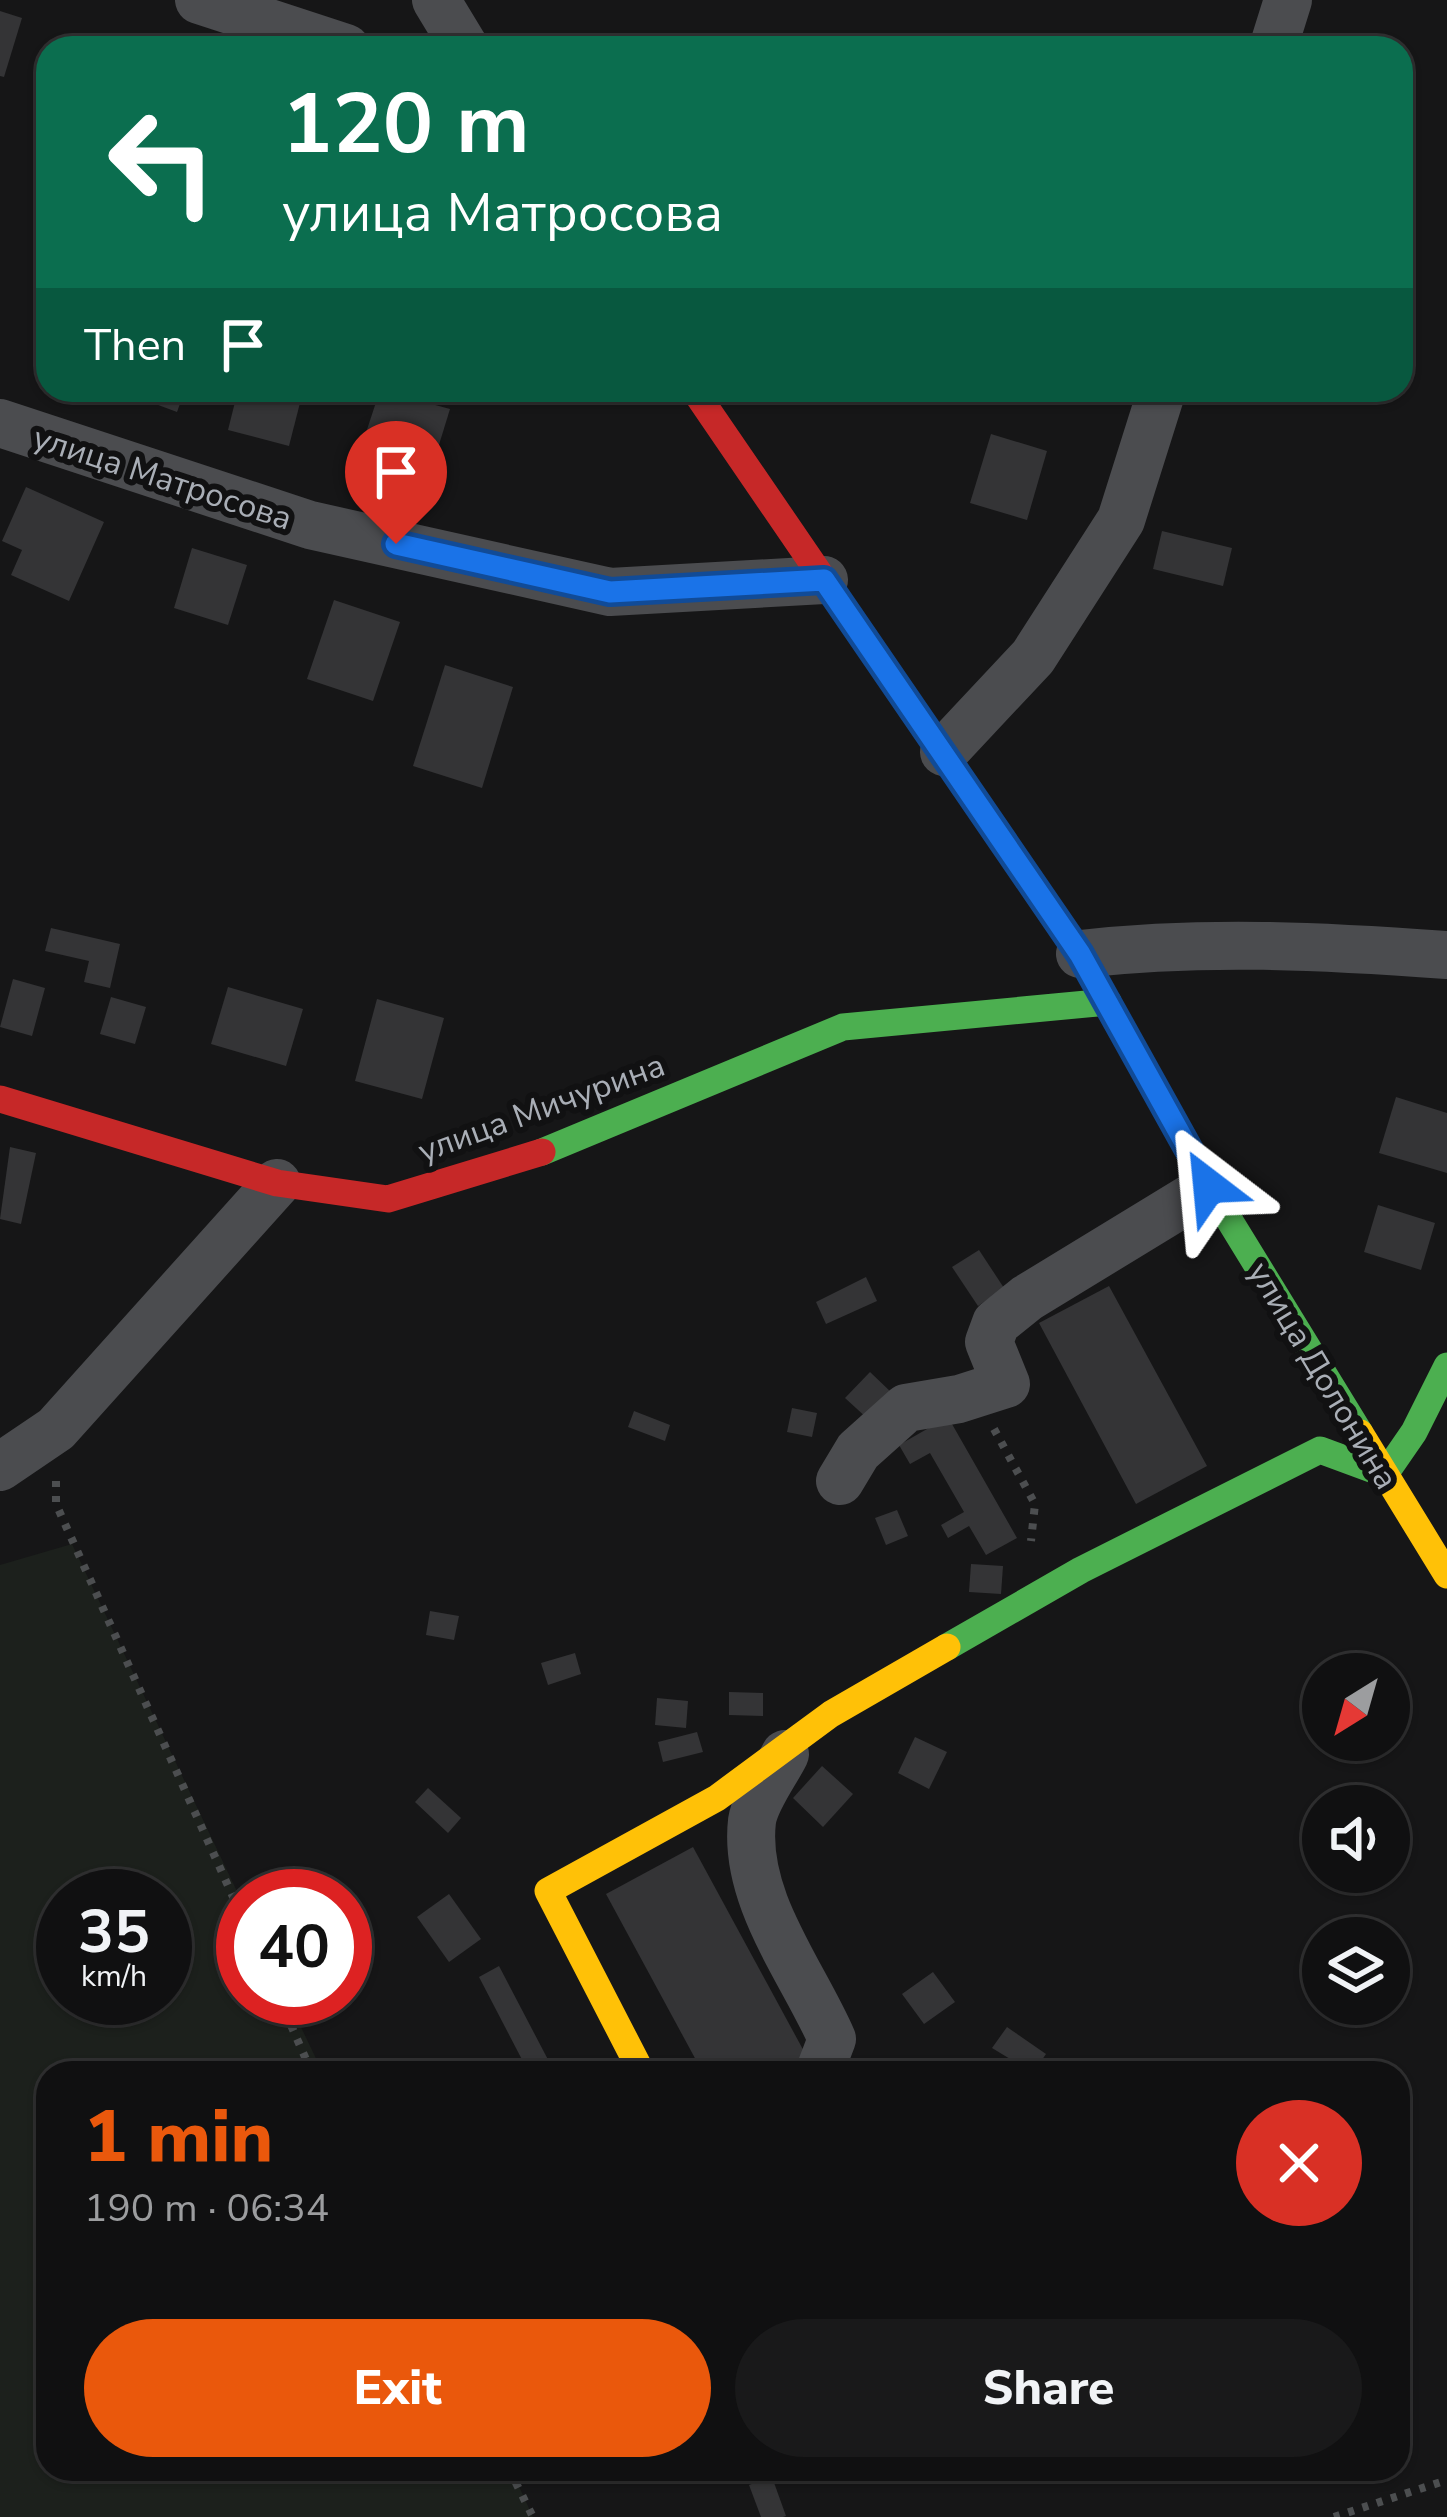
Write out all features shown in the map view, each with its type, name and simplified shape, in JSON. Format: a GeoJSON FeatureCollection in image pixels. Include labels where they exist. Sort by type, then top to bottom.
{"type":"FeatureCollection","features":[{"type":"Feature","properties":{"kind":"street"},"geometry":{"type":"LineString","coordinates":[[199,0],[309,36]]}},
{"type":"Feature","properties":{"kind":"street"},"geometry":{"type":"LineString","coordinates":[[436,0],[457,36]]}},
{"type":"Feature","properties":{"kind":"street"},"geometry":{"type":"LineString","coordinates":[[1277,36],[1288,0]]}},
{"type":"Feature","properties":{"kind":"street","name":"улица Долонина"},"geometry":{"type":"LineString","coordinates":[[702,402],[1080,954],[1209,1186],[1413,1499],[1447,1575]]}},
{"type":"Feature","properties":{"kind":"street"},"geometry":{"type":"LineString","coordinates":[[944,752],[1033,657],[1120,520],[1158,402]]}},
{"type":"Feature","properties":{"kind":"street","name":"улица Матросова"},"geometry":{"type":"LineString","coordinates":[[0,423],[310,525],[610,592],[824,580]]}},
{"type":"Feature","properties":{"kind":"street"},"geometry":{"type":"LineString","coordinates":[[1080,954],[1179,943],[1294,944],[1447,955]]}},
{"type":"Feature","properties":{"kind":"street","name":"улица Мичурина"},"geometry":{"type":"LineString","coordinates":[[0,1099],[277,1183],[388,1199],[552,1149],[843,1027],[1108,1002]]}},
{"type":"Feature","properties":{"kind":"street"},"geometry":{"type":"LineString","coordinates":[[0,1467],[56,1429],[277,1183]]}},
{"type":"Feature","properties":{"kind":"street"},"geometry":{"type":"LineString","coordinates":[[840,1481],[858,1451],[906,1408],[1006,1384],[989,1342],[996,1322],[1209,1186]]}},
{"type":"Feature","properties":{"kind":"street"},"geometry":{"type":"LineString","coordinates":[[635,2061],[548,1891],[717,1798],[831,1714],[1081,1570],[1320,1450],[1413,1499],[1414,1432],[1447,1366]]}},
{"type":"Feature","properties":{"kind":"street"},"geometry":{"type":"LineString","coordinates":[[790,1744],[752,1817],[753,1862],[765,1906],[832,2039],[824,2061]]}},
{"type":"Feature","properties":{"kind":"path"},"geometry":{"type":"LineString","coordinates":[[974,1394],[1035,1504],[1025,1579],[1012,1612]]}},
{"type":"Feature","properties":{"kind":"path"},"geometry":{"type":"LineString","coordinates":[[56,1429],[56,1504],[220,1869]]}},
{"type":"Feature","properties":{"kind":"path"},"geometry":{"type":"LineString","coordinates":[[290,2025],[307,2061]]}},
{"type":"Feature","properties":{"kind":"path"},"geometry":{"type":"LineString","coordinates":[[1334,2517],[1447,2480]]}},
{"type":"Feature","properties":{"kind":"path"},"geometry":{"type":"LineString","coordinates":[[515,2481],[533,2517]]}},
{"type":"Feature","properties":{"kind":"shaded area"},"geometry":{"type":"Polygon","coordinates":[[[72,1544],[226,1869],[216,1869],[216,2025],[300,2025],[317,2061],[36,2061],[36,2481],[516,2481],[533,2517],[0,2517],[0,1565],[72,1544]]]}},
{"type":"Feature","properties":{"kind":"building"},"geometry":{"type":"Polygon","coordinates":[[[0,11],[22,18],[4,77],[0,76],[0,11]]]}},
{"type":"Feature","properties":{"kind":"building"},"geometry":{"type":"Polygon","coordinates":[[[150,402],[181,402],[177,412],[150,402]]]}},
{"type":"Feature","properties":{"kind":"building"},"geometry":{"type":"Polygon","coordinates":[[[235,402],[300,402],[289,446],[228,430],[235,402]]]}},
{"type":"Feature","properties":{"kind":"building"},"geometry":{"type":"Polygon","coordinates":[[[376,402],[424,402],[450,409],[430,474],[360,451],[376,402]]]}},
{"type":"Feature","properties":{"kind":"building"},"geometry":{"type":"Polygon","coordinates":[[[991,434],[1047,451],[1027,520],[970,503],[991,434]]]}},
{"type":"Feature","properties":{"kind":"building"},"geometry":{"type":"Polygon","coordinates":[[[26,487],[104,522],[69,601],[11,575],[22,550],[2,541],[26,487]]]}},
{"type":"Feature","properties":{"kind":"building"},"geometry":{"type":"Polygon","coordinates":[[[1162,531],[1232,548],[1223,586],[1153,569],[1162,531]]]}},
{"type":"Feature","properties":{"kind":"building"},"geometry":{"type":"Polygon","coordinates":[[[192,548],[247,565],[228,625],[174,608],[192,548]]]}},
{"type":"Feature","properties":{"kind":"building"},"geometry":{"type":"Polygon","coordinates":[[[334,600],[400,622],[373,701],[307,679],[334,600]]]}},
{"type":"Feature","properties":{"kind":"building"},"geometry":{"type":"Polygon","coordinates":[[[445,665],[513,687],[482,788],[413,766],[445,665]]]}},
{"type":"Feature","properties":{"kind":"building"},"geometry":{"type":"Polygon","coordinates":[[[51,928],[120,944],[110,988],[84,982],[89,961],[45,951],[51,928]]]}},
{"type":"Feature","properties":{"kind":"building"},"geometry":{"type":"Polygon","coordinates":[[[13,979],[45,988],[32,1036],[0,1027],[13,979]]]}},
{"type":"Feature","properties":{"kind":"building"},"geometry":{"type":"Polygon","coordinates":[[[228,987],[303,1009],[286,1066],[211,1044],[228,987]]]}},
{"type":"Feature","properties":{"kind":"building"},"geometry":{"type":"Polygon","coordinates":[[[111,997],[146,1007],[135,1044],[100,1034],[111,997]]]}},
{"type":"Feature","properties":{"kind":"building"},"geometry":{"type":"Polygon","coordinates":[[[377,999],[444,1018],[422,1099],[355,1081],[377,999]]]}},
{"type":"Feature","properties":{"kind":"building"},"geometry":{"type":"Polygon","coordinates":[[[1396,1097],[1447,1113],[1447,1173],[1379,1153],[1396,1097]]]}},
{"type":"Feature","properties":{"kind":"building"},"geometry":{"type":"Polygon","coordinates":[[[10,1147],[36,1153],[21,1224],[0,1219],[10,1147]]]}},
{"type":"Feature","properties":{"kind":"building"},"geometry":{"type":"Polygon","coordinates":[[[1378,1205],[1435,1223],[1421,1270],[1364,1252],[1378,1205]]]}},
{"type":"Feature","properties":{"kind":"building"},"geometry":{"type":"Polygon","coordinates":[[[979,1250],[1004,1288],[978,1306],[952,1267],[979,1250]]]}},
{"type":"Feature","properties":{"kind":"building"},"geometry":{"type":"Polygon","coordinates":[[[866,1277],[877,1301],[826,1324],[816,1302],[866,1277]]]}},
{"type":"Feature","properties":{"kind":"building"},"geometry":{"type":"Polygon","coordinates":[[[1109,1286],[1207,1466],[1136,1504],[1039,1323],[1109,1286]]]}},
{"type":"Feature","properties":{"kind":"building"},"geometry":{"type":"Polygon","coordinates":[[[870,1372],[893,1394],[868,1419],[845,1398],[870,1372]]]}},
{"type":"Feature","properties":{"kind":"building"},"geometry":{"type":"Polygon","coordinates":[[[792,1408],[817,1413],[812,1437],[787,1432],[792,1408]]]}},
{"type":"Feature","properties":{"kind":"building"},"geometry":{"type":"Polygon","coordinates":[[[634,1411],[670,1425],[665,1441],[628,1427],[634,1411]]]}},
{"type":"Feature","properties":{"kind":"building"},"geometry":{"type":"Polygon","coordinates":[[[948,1417],[1017,1538],[986,1555],[969,1526],[948,1538],[941,1525],[964,1512],[930,1453],[910,1464],[899,1445],[948,1417]]]}},
{"type":"Feature","properties":{"kind":"building"},"geometry":{"type":"Polygon","coordinates":[[[897,1510],[908,1536],[886,1545],[875,1518],[897,1510]]]}},
{"type":"Feature","properties":{"kind":"building"},"geometry":{"type":"Polygon","coordinates":[[[971,1564],[1003,1566],[1001,1594],[969,1592],[971,1564]]]}},
{"type":"Feature","properties":{"kind":"building"},"geometry":{"type":"Polygon","coordinates":[[[430,1611],[459,1616],[454,1640],[426,1635],[430,1611]]]}},
{"type":"Feature","properties":{"kind":"building"},"geometry":{"type":"Polygon","coordinates":[[[575,1653],[581,1674],[548,1685],[541,1663],[575,1653]]]}},
{"type":"Feature","properties":{"kind":"building"},"geometry":{"type":"Polygon","coordinates":[[[729,1692],[763,1693],[763,1716],[729,1715],[729,1692]]]}},
{"type":"Feature","properties":{"kind":"building"},"geometry":{"type":"Polygon","coordinates":[[[657,1698],[688,1701],[686,1728],[655,1725],[657,1698]]]}},
{"type":"Feature","properties":{"kind":"building"},"geometry":{"type":"Polygon","coordinates":[[[697,1732],[703,1752],[663,1762],[658,1742],[697,1732]]]}},
{"type":"Feature","properties":{"kind":"building"},"geometry":{"type":"Polygon","coordinates":[[[915,1737],[947,1752],[929,1789],[898,1773],[915,1737]]]}},
{"type":"Feature","properties":{"kind":"building"},"geometry":{"type":"Polygon","coordinates":[[[822,1766],[853,1794],[823,1827],[793,1798],[822,1766]]]}},
{"type":"Feature","properties":{"kind":"building"},"geometry":{"type":"Polygon","coordinates":[[[428,1788],[461,1818],[448,1833],[415,1802],[428,1788]]]}},
{"type":"Feature","properties":{"kind":"building"},"geometry":{"type":"Polygon","coordinates":[[[693,1847],[806,2055],[795,2061],[696,2061],[606,1894],[693,1847]]]}},
{"type":"Feature","properties":{"kind":"building"},"geometry":{"type":"Polygon","coordinates":[[[449,1894],[481,1939],[449,1962],[417,1917],[449,1894]]]}},
{"type":"Feature","properties":{"kind":"building"},"geometry":{"type":"Polygon","coordinates":[[[499,1966],[549,2061],[523,2061],[479,1977],[499,1966]]]}},
{"type":"Feature","properties":{"kind":"building"},"geometry":{"type":"Polygon","coordinates":[[[933,1972],[955,2002],[924,2024],[902,1994],[933,1972]]]}},
{"type":"Feature","properties":{"kind":"building"},"geometry":{"type":"Polygon","coordinates":[[[1007,2027],[1046,2054],[1041,2061],[1013,2061],[992,2048],[1007,2027]]]}},
{"type":"Feature","properties":{"kind":"building"},"geometry":{"type":"Polygon","coordinates":[[[773,2481],[786,2516],[761,2517],[749,2485],[773,2481]]]}},
{"type":"Feature","properties":{"kind":"traffic: fast"},"geometry":{"type":"LineString","coordinates":[[893,681],[1080,954],[1209,1187],[1360,1433]]}},
{"type":"Feature","properties":{"kind":"traffic: fast"},"geometry":{"type":"LineString","coordinates":[[542,1152],[843,1027],[1108,1002]]}},
{"type":"Feature","properties":{"kind":"traffic: fast"},"geometry":{"type":"LineString","coordinates":[[947,1647],[1081,1570],[1320,1450],[1385,1474],[1414,1432],[1447,1366]]}},
{"type":"Feature","properties":{"kind":"traffic: slow"},"geometry":{"type":"LineString","coordinates":[[1360,1433],[1447,1575]]}},
{"type":"Feature","properties":{"kind":"traffic: slow"},"geometry":{"type":"LineString","coordinates":[[636,2061],[548,1891],[717,1798],[831,1714],[947,1647]]}},
{"type":"Feature","properties":{"kind":"traffic: jam"},"geometry":{"type":"LineString","coordinates":[[702,402],[893,681]]}},
{"type":"Feature","properties":{"kind":"traffic: jam"},"geometry":{"type":"LineString","coordinates":[[0,1099],[277,1183],[388,1199],[542,1152]]}},
{"type":"Feature","properties":{"kind":"route"},"geometry":{"type":"LineString","coordinates":[[396,544],[610,592],[824,580],[1080,954],[1209,1186]]}}]}
